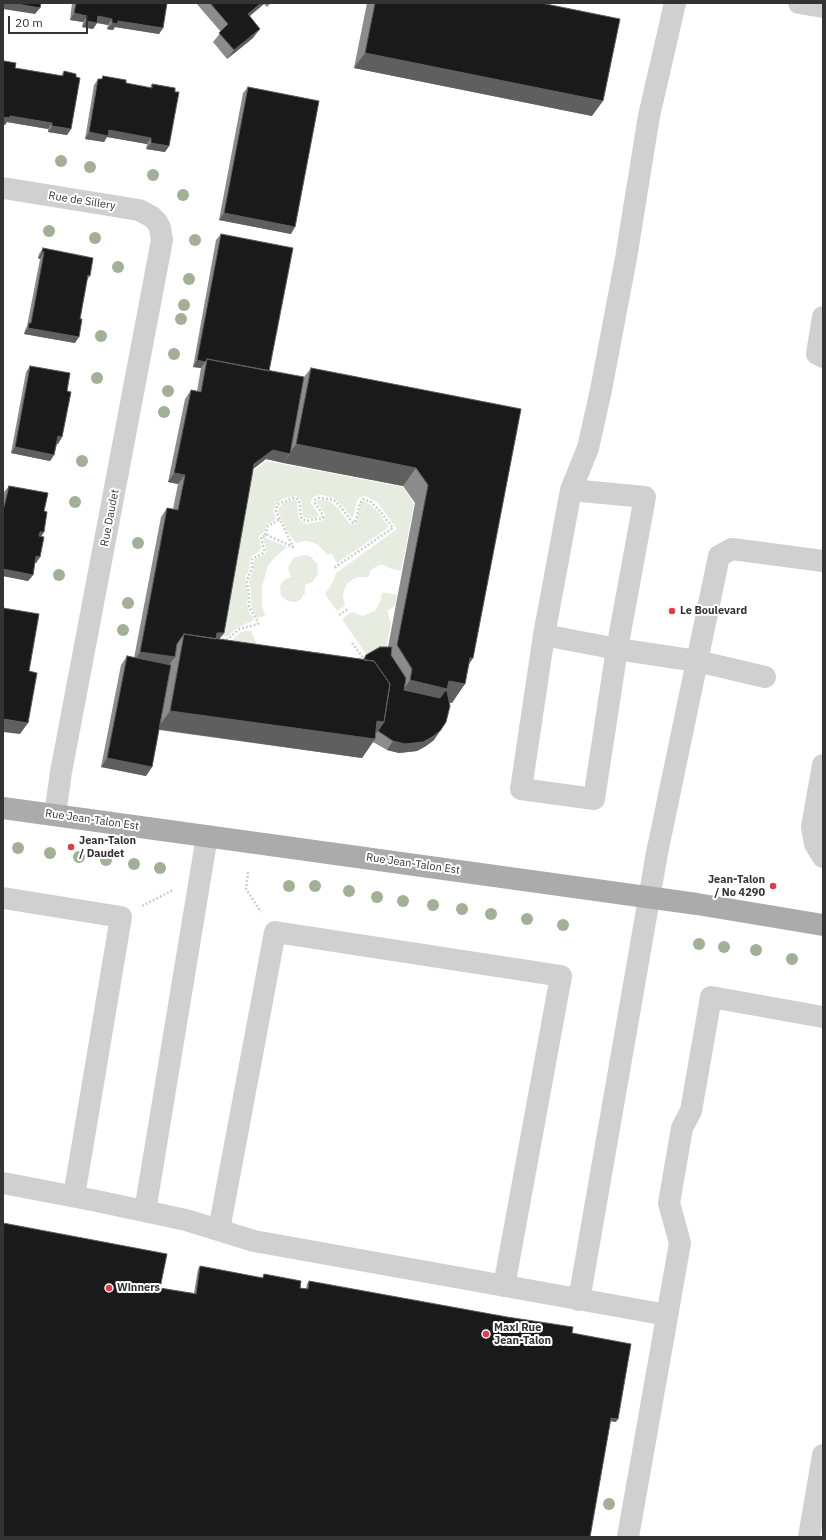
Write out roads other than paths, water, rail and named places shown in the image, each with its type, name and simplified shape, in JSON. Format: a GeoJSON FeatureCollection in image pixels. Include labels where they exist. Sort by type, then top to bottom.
{"type":"FeatureCollection","features":[{"type":"Feature","properties":{"kind":"main road","name":"Rue Jean-Talon Est"},"geometry":{"type":"LineString","coordinates":[[3,808],[650,897],[823,924]]}},
{"type":"Feature","properties":{"kind":"street"},"geometry":{"type":"LineString","coordinates":[[571,490],[645,497],[617,649],[594,799],[521,789],[544,635],[571,490],[588,448],[601,390],[627,251],[649,116],[675,3]]}},
{"type":"Feature","properties":{"kind":"street"},"geometry":{"type":"LineString","coordinates":[[799,3],[823,7]]}},
{"type":"Feature","properties":{"kind":"street","name":"Rue de Sillery"},"geometry":{"type":"LineString","coordinates":[[3,188],[139,210],[152,217],[157,222]]}},
{"type":"Feature","properties":{"kind":"street","name":"Rue Daudet"},"geometry":{"type":"LineString","coordinates":[[55,815],[61,772],[162,247],[161,234],[157,222]]}},
{"type":"Feature","properties":{"kind":"street"},"geometry":{"type":"LineString","coordinates":[[823,317],[816,354],[823,357]]}},
{"type":"Feature","properties":{"kind":"street"},"geometry":{"type":"LineString","coordinates":[[579,1300],[650,897],[718,556],[732,550],[823,560]]}},
{"type":"Feature","properties":{"kind":"street"},"geometry":{"type":"LineString","coordinates":[[544,635],[617,649],[697,661],[765,677]]}},
{"type":"Feature","properties":{"kind":"street"},"geometry":{"type":"LineString","coordinates":[[823,765],[812,827],[815,844],[823,857]]}},
{"type":"Feature","properties":{"kind":"street"},"geometry":{"type":"LineString","coordinates":[[145,1211],[208,836]]}},
{"type":"Feature","properties":{"kind":"street"},"geometry":{"type":"LineString","coordinates":[[3,898],[121,917],[74,1196]]}},
{"type":"Feature","properties":{"kind":"street"},"geometry":{"type":"LineString","coordinates":[[219,1230],[275,932],[561,976],[504,1286]]}},
{"type":"Feature","properties":{"kind":"street"},"geometry":{"type":"LineString","coordinates":[[628,1537],[680,1244],[669,1203],[682,1128],[691,1112],[711,997],[823,1017]]}},
{"type":"Feature","properties":{"kind":"street"},"geometry":{"type":"LineString","coordinates":[[3,1183],[74,1196],[186,1220],[254,1241],[667,1315]]}},
{"type":"Feature","properties":{"kind":"street"},"geometry":{"type":"LineString","coordinates":[[809,1537],[823,1455]]}},
{"type":"Feature","properties":{"kind":"place","name":"Le Boulevard"},"geometry":{"type":"Point","coordinates":[672,611]}},
{"type":"Feature","properties":{"kind":"place","name":"Jean-Talon / Daudet"},"geometry":{"type":"Point","coordinates":[71,847]}},
{"type":"Feature","properties":{"kind":"place","name":"Jean-Talon / No 4290"},"geometry":{"type":"Point","coordinates":[773,886]}},
{"type":"Feature","properties":{"kind":"place","name":"Winners"},"geometry":{"type":"Point","coordinates":[109,1288]}},
{"type":"Feature","properties":{"kind":"place","name":"Maxi Rue Jean-Talon"},"geometry":{"type":"Point","coordinates":[486,1334]}}]}
